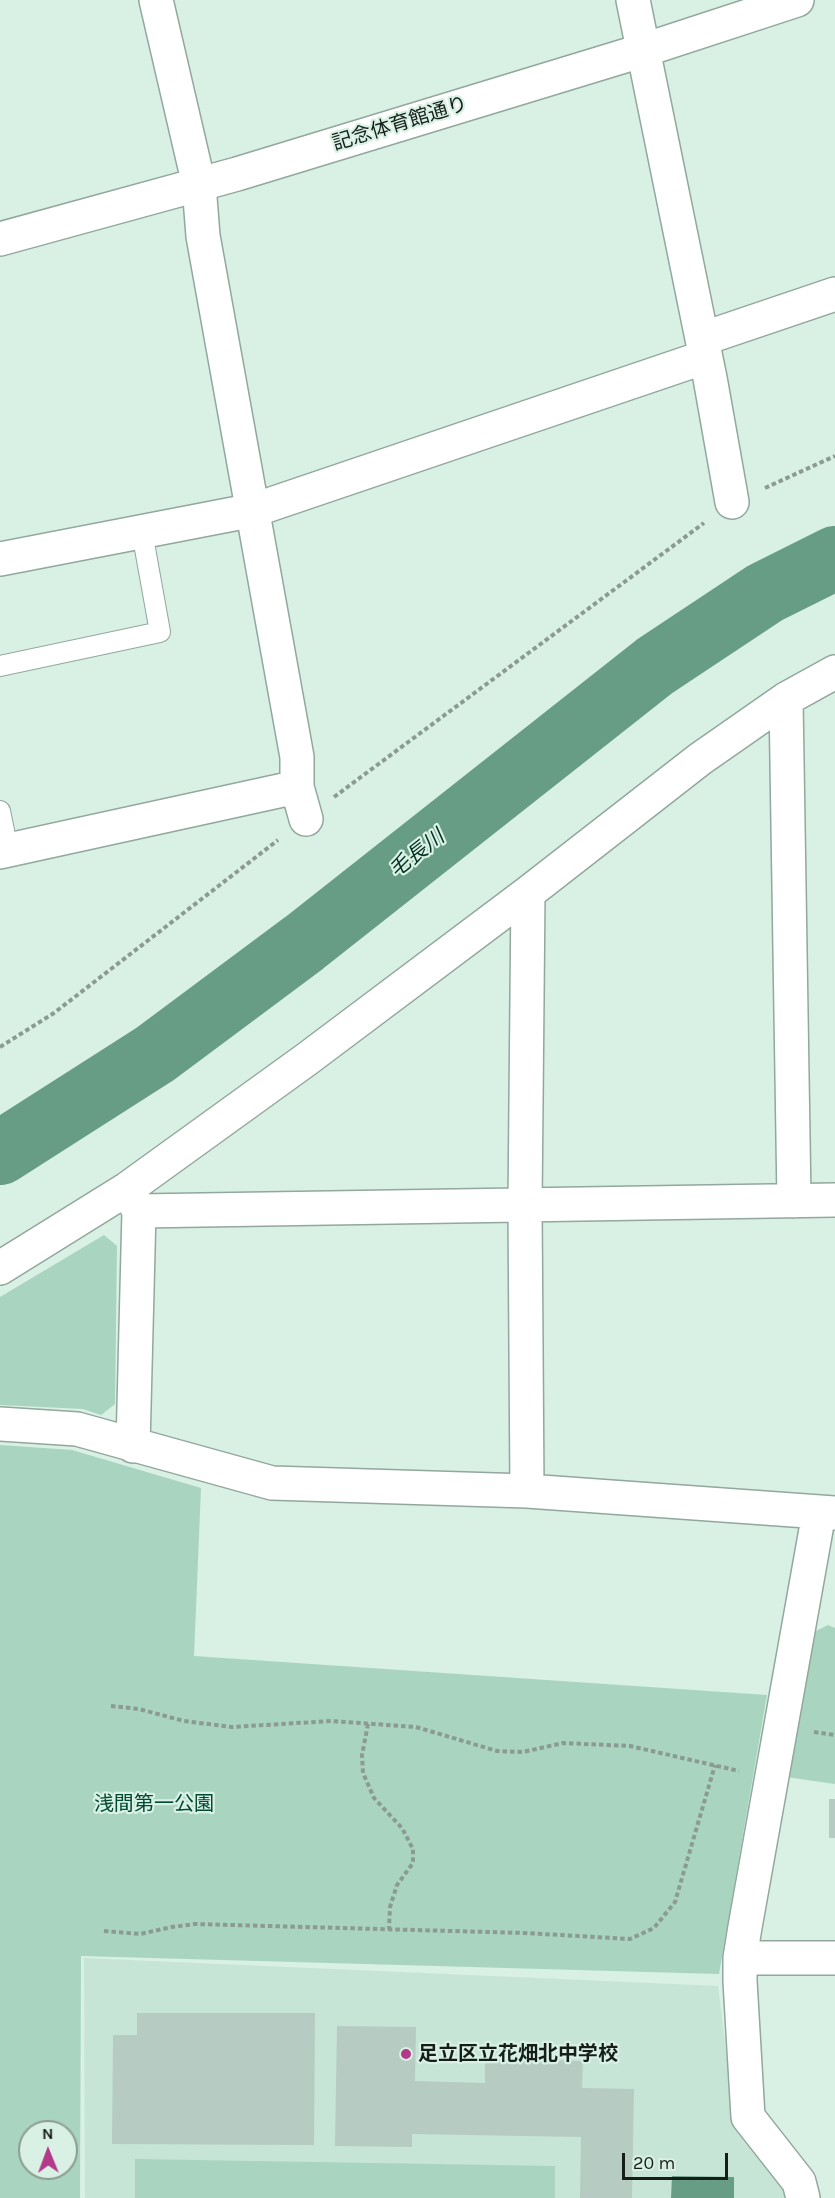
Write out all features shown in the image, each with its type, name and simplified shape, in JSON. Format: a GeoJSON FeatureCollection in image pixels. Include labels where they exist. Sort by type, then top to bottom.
{"type":"FeatureCollection","features":[{"type":"Feature","properties":{"kind":"street"},"geometry":{"type":"LineString","coordinates":[[156,0],[199,185],[203,236],[297,757],[297,787],[306,819]]}},
{"type":"Feature","properties":{"kind":"street"},"geometry":{"type":"LineString","coordinates":[[633,0],[732,502]]}},
{"type":"Feature","properties":{"kind":"street","name":"記念体育館通り"},"geometry":{"type":"LineString","coordinates":[[0,239],[199,185],[644,50],[797,0]]}},
{"type":"Feature","properties":{"kind":"street"},"geometry":{"type":"LineString","coordinates":[[0,559],[254,510],[703,348],[835,294]]}},
{"type":"Feature","properties":{"kind":"street"},"geometry":{"type":"LineString","coordinates":[[0,1268],[133,1200],[307,1059],[528,893],[699,759],[786,699],[835,672]]}},
{"type":"Feature","properties":{"kind":"street"},"geometry":{"type":"LineString","coordinates":[[786,699],[794,1201]]}},
{"type":"Feature","properties":{"kind":"street"},"geometry":{"type":"LineString","coordinates":[[4,851],[297,787]]}},
{"type":"Feature","properties":{"kind":"street"},"geometry":{"type":"LineString","coordinates":[[527,1491],[525,1206],[528,893]]}},
{"type":"Feature","properties":{"kind":"street"},"geometry":{"type":"LineString","coordinates":[[133,1200],[525,1206],[835,1200]]}},
{"type":"Feature","properties":{"kind":"street"},"geometry":{"type":"LineString","coordinates":[[133,1200],[134,1446]]}},
{"type":"Feature","properties":{"kind":"street"},"geometry":{"type":"LineString","coordinates":[[0,1424],[77,1429],[272,1483],[527,1491],[827,1513],[772,1778],[740,1958],[748,2117],[799,2182],[803,2198]]}},
{"type":"Feature","properties":{"kind":"street"},"geometry":{"type":"LineString","coordinates":[[740,1958],[835,1958]]}},
{"type":"Feature","properties":{"kind":"lane"},"geometry":{"type":"LineString","coordinates":[[0,666],[160,632],[142,532]]}},
{"type":"Feature","properties":{"kind":"lane"},"geometry":{"type":"LineString","coordinates":[[0,811],[4,851]]}},
{"type":"Feature","properties":{"kind":"path"},"geometry":{"type":"LineString","coordinates":[[0,1047],[54,1013],[306,819],[732,502],[835,456]]}},
{"type":"Feature","properties":{"kind":"path"},"geometry":{"type":"LineString","coordinates":[[111,1706],[139,1709],[184,1721],[232,1727],[331,1721],[416,1727],[497,1751],[523,1752],[563,1743],[630,1746],[772,1778]]}},
{"type":"Feature","properties":{"kind":"path"},"geometry":{"type":"LineString","coordinates":[[368,1724],[362,1755],[363,1773],[374,1798],[402,1828],[413,1849],[413,1863],[398,1885],[390,1908],[389,1929]]}},
{"type":"Feature","properties":{"kind":"path"},"geometry":{"type":"LineString","coordinates":[[104,1931],[140,1934],[195,1924],[630,1939],[654,1928],[675,1902],[715,1766]]}},
{"type":"Feature","properties":{"kind":"shaded area","name":"足立区立花畑北中学校"},"geometry":{"type":"Polygon","coordinates":[[[84,1958],[718,1986],[735,2123],[786,2187],[787,2198],[85,2198],[84,1958]]]}},
{"type":"Feature","properties":{"kind":"shaded area"},"geometry":{"type":"Polygon","coordinates":[[[672,2176],[734,2177],[734,2198],[671,2198],[672,2176]]]}},
{"type":"Feature","properties":{"kind":"green space"},"geometry":{"type":"Polygon","coordinates":[[[104,1235],[117,1246],[115,1404],[101,1415],[83,1409],[0,1405],[0,1297],[104,1235]]]}},
{"type":"Feature","properties":{"kind":"green space","name":"浅間第一公園"},"geometry":{"type":"Polygon","coordinates":[[[0,1445],[72,1450],[201,1488],[194,1656],[767,1695],[719,1974],[81,1956],[80,2198],[0,2198],[0,1445]]]}},
{"type":"Feature","properties":{"kind":"green space"},"geometry":{"type":"Polygon","coordinates":[[[828,1625],[835,1628],[835,1784],[786,1777],[812,1633],[828,1625]]]}},
{"type":"Feature","properties":{"kind":"green space"},"geometry":{"type":"Polygon","coordinates":[[[135,2159],[555,2166],[555,2198],[135,2198],[135,2159]]]}},
{"type":"Feature","properties":{"kind":"building"},"geometry":{"type":"Polygon","coordinates":[[[829,1799],[835,1799],[835,1838],[829,1838],[829,1799]]]}},
{"type":"Feature","properties":{"kind":"building"},"geometry":{"type":"Polygon","coordinates":[[[137,2013],[315,2013],[314,2145],[112,2144],[113,2035],[137,2035],[137,2013]]]}},
{"type":"Feature","properties":{"kind":"building"},"geometry":{"type":"Polygon","coordinates":[[[337,2026],[416,2027],[415,2081],[485,2083],[485,2059],[583,2061],[582,2088],[634,2089],[632,2198],[580,2198],[581,2137],[412,2134],[412,2147],[335,2146],[337,2026]]]}},
{"type":"Feature","properties":{"kind":"waterway","name":"毛長川"},"geometry":{"type":"LineString","coordinates":[[0,1153],[155,1054],[304,943],[655,666],[765,593],[835,558]]}},
{"type":"Feature","properties":{"kind":"place","name":"足立区立花畑北中学校"},"geometry":{"type":"Point","coordinates":[406,2054]}}]}
